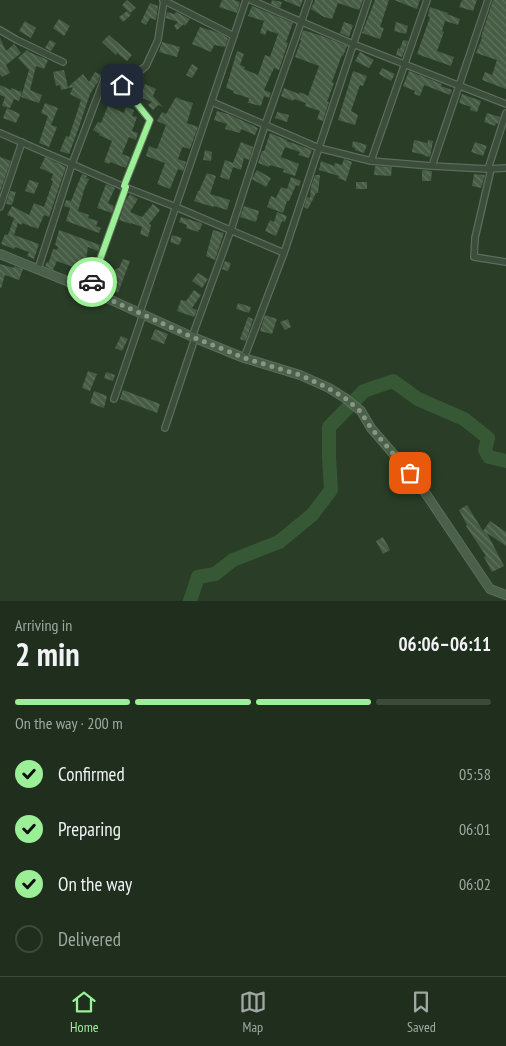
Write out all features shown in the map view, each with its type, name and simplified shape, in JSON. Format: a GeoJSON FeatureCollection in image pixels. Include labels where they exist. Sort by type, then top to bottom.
{"type":"FeatureCollection","features":[{"type":"Feature","properties":{"kind":"street"},"geometry":{"type":"LineString","coordinates":[[122,85],[146,66],[158,40],[163,0],[234,36]]}},
{"type":"Feature","properties":{"kind":"street"},"geometry":{"type":"LineString","coordinates":[[114,399],[246,0]]}},
{"type":"Feature","properties":{"kind":"street"},"geometry":{"type":"LineString","coordinates":[[251,0],[353,44],[506,104]]}},
{"type":"Feature","properties":{"kind":"street"},"geometry":{"type":"LineString","coordinates":[[165,428],[265,125],[309,0]]}},
{"type":"Feature","properties":{"kind":"street"},"geometry":{"type":"LineString","coordinates":[[244,358],[284,253],[368,0]]}},
{"type":"Feature","properties":{"kind":"street"},"geometry":{"type":"LineString","coordinates":[[371,161],[427,0]]}},
{"type":"Feature","properties":{"kind":"street"},"geometry":{"type":"LineString","coordinates":[[432,166],[488,0]]}},
{"type":"Feature","properties":{"kind":"street"},"geometry":{"type":"LineString","coordinates":[[0,30],[63,62]]}},
{"type":"Feature","properties":{"kind":"street"},"geometry":{"type":"LineString","coordinates":[[38,269],[72,164],[106,74],[110,71],[150,120],[89,290]]}},
{"type":"Feature","properties":{"kind":"street"},"geometry":{"type":"LineString","coordinates":[[212,102],[319,148],[371,161],[432,166],[506,168]]}},
{"type":"Feature","properties":{"kind":"street"},"geometry":{"type":"LineString","coordinates":[[506,113],[490,169],[474,238],[474,257],[506,262]]}},
{"type":"Feature","properties":{"kind":"street"},"geometry":{"type":"LineString","coordinates":[[0,133],[284,253]]}},
{"type":"Feature","properties":{"kind":"street"},"geometry":{"type":"LineString","coordinates":[[0,207],[22,142]]}},
{"type":"Feature","properties":{"kind":"street"},"geometry":{"type":"LineString","coordinates":[[0,254],[89,290],[244,358],[300,375],[345,398],[360,411],[371,428],[420,485],[490,589],[506,595]]}},
{"type":"Feature","properties":{"kind":"building"},"geometry":{"type":"Polygon","coordinates":[[[127,0],[136,8],[130,13],[122,5],[127,0]]]}},
{"type":"Feature","properties":{"kind":"building"},"geometry":{"type":"Polygon","coordinates":[[[222,0],[240,2],[237,13],[219,7],[222,0]]]}},
{"type":"Feature","properties":{"kind":"building"},"geometry":{"type":"Polygon","coordinates":[[[272,0],[282,2],[280,8],[271,4],[272,0]]]}},
{"type":"Feature","properties":{"kind":"building"},"geometry":{"type":"Polygon","coordinates":[[[283,0],[303,0],[300,7],[283,0]]]}},
{"type":"Feature","properties":{"kind":"building"},"geometry":{"type":"Polygon","coordinates":[[[315,0],[363,0],[359,10],[338,3],[332,19],[324,17],[311,9],[315,0]]]}},
{"type":"Feature","properties":{"kind":"building"},"geometry":{"type":"Polygon","coordinates":[[[375,0],[389,0],[380,27],[384,28],[380,39],[362,33],[375,0]]]}},
{"type":"Feature","properties":{"kind":"building"},"geometry":{"type":"Polygon","coordinates":[[[394,0],[420,0],[417,9],[394,0]]]}},
{"type":"Feature","properties":{"kind":"building"},"geometry":{"type":"Polygon","coordinates":[[[462,0],[477,0],[473,11],[459,7],[462,0]]]}},
{"type":"Feature","properties":{"kind":"building"},"geometry":{"type":"Polygon","coordinates":[[[493,0],[506,0],[506,89],[482,80],[485,72],[492,75],[497,60],[476,53],[493,0]]]}},
{"type":"Feature","properties":{"kind":"building"},"geometry":{"type":"Polygon","coordinates":[[[150,3],[158,6],[156,20],[150,18],[146,25],[141,22],[150,3]]]}},
{"type":"Feature","properties":{"kind":"building"},"geometry":{"type":"Polygon","coordinates":[[[252,6],[293,23],[279,70],[274,68],[264,90],[271,93],[269,98],[264,96],[261,106],[248,103],[249,98],[233,93],[234,91],[226,88],[237,51],[244,54],[240,65],[245,67],[244,69],[258,75],[265,55],[270,57],[278,34],[267,30],[265,35],[260,33],[264,21],[248,16],[252,6]]]}},
{"type":"Feature","properties":{"kind":"building"},"geometry":{"type":"Polygon","coordinates":[[[430,7],[460,19],[458,25],[445,21],[442,31],[444,32],[437,51],[454,57],[451,66],[417,54],[430,17],[428,16],[430,7]]]}},
{"type":"Feature","properties":{"kind":"building"},"geometry":{"type":"Polygon","coordinates":[[[127,11],[131,15],[123,22],[119,17],[127,11]]]}},
{"type":"Feature","properties":{"kind":"building"},"geometry":{"type":"Polygon","coordinates":[[[167,12],[174,14],[176,12],[190,19],[185,26],[184,24],[177,30],[174,26],[178,22],[166,18],[167,12]]]}},
{"type":"Feature","properties":{"kind":"building"},"geometry":{"type":"Polygon","coordinates":[[[59,19],[70,26],[64,36],[53,28],[59,19]]]}},
{"type":"Feature","properties":{"kind":"building"},"geometry":{"type":"Polygon","coordinates":[[[25,21],[36,28],[31,38],[19,31],[25,21]]]}},
{"type":"Feature","properties":{"kind":"building"},"geometry":{"type":"Polygon","coordinates":[[[344,22],[353,25],[349,37],[340,33],[344,22]]]}},
{"type":"Feature","properties":{"kind":"building"},"geometry":{"type":"Polygon","coordinates":[[[396,22],[408,26],[406,34],[394,31],[396,22]]]}},
{"type":"Feature","properties":{"kind":"building"},"geometry":{"type":"Polygon","coordinates":[[[200,27],[228,38],[225,47],[214,45],[211,52],[192,44],[200,27]]]}},
{"type":"Feature","properties":{"kind":"building"},"geometry":{"type":"Polygon","coordinates":[[[303,30],[347,46],[332,82],[334,83],[323,121],[317,119],[320,111],[305,106],[306,103],[294,99],[293,101],[281,96],[284,88],[308,96],[319,66],[295,57],[303,30]]]}},
{"type":"Feature","properties":{"kind":"building"},"geometry":{"type":"Polygon","coordinates":[[[109,35],[132,55],[127,61],[117,53],[116,55],[102,42],[109,35]]]}},
{"type":"Feature","properties":{"kind":"building"},"geometry":{"type":"Polygon","coordinates":[[[0,38],[6,51],[14,44],[21,53],[6,65],[10,73],[2,77],[0,74],[0,38]]]}},
{"type":"Feature","properties":{"kind":"building"},"geometry":{"type":"Polygon","coordinates":[[[50,40],[56,43],[51,51],[45,48],[50,40]]]}},
{"type":"Feature","properties":{"kind":"building"},"geometry":{"type":"Polygon","coordinates":[[[403,40],[408,41],[402,57],[396,55],[403,40]]]}},
{"type":"Feature","properties":{"kind":"building"},"geometry":{"type":"Polygon","coordinates":[[[162,42],[180,47],[177,57],[159,52],[162,42]]]}},
{"type":"Feature","properties":{"kind":"building"},"geometry":{"type":"Polygon","coordinates":[[[27,50],[48,60],[44,69],[36,66],[30,90],[42,95],[39,103],[21,97],[29,70],[18,58],[27,50]]]}},
{"type":"Feature","properties":{"kind":"building"},"geometry":{"type":"Polygon","coordinates":[[[360,52],[374,60],[369,68],[355,61],[360,52]]]}},
{"type":"Feature","properties":{"kind":"building"},"geometry":{"type":"Polygon","coordinates":[[[192,64],[198,68],[192,78],[186,75],[192,64]]]}},
{"type":"Feature","properties":{"kind":"building"},"geometry":{"type":"Polygon","coordinates":[[[382,68],[395,74],[391,81],[379,74],[382,68]]]}},
{"type":"Feature","properties":{"kind":"building"},"geometry":{"type":"Polygon","coordinates":[[[64,70],[68,87],[83,74],[89,82],[95,72],[101,75],[90,94],[69,154],[60,151],[66,136],[69,137],[81,100],[70,94],[73,87],[61,90],[60,85],[56,86],[53,72],[64,70]]]}},
{"type":"Feature","properties":{"kind":"building"},"geometry":{"type":"Polygon","coordinates":[[[353,71],[367,76],[363,86],[360,85],[351,111],[358,115],[355,125],[338,120],[353,71]]]}},
{"type":"Feature","properties":{"kind":"building"},"geometry":{"type":"Polygon","coordinates":[[[409,71],[442,84],[441,86],[452,90],[450,95],[424,85],[420,96],[414,94],[415,91],[403,86],[409,71]]]}},
{"type":"Feature","properties":{"kind":"building"},"geometry":{"type":"Polygon","coordinates":[[[145,84],[156,89],[153,96],[163,107],[158,105],[153,110],[148,105],[152,102],[140,97],[145,84]]]}},
{"type":"Feature","properties":{"kind":"building"},"geometry":{"type":"Polygon","coordinates":[[[0,85],[22,92],[19,101],[14,99],[10,108],[2,106],[5,97],[0,95],[0,85]]]}},
{"type":"Feature","properties":{"kind":"building"},"geometry":{"type":"Polygon","coordinates":[[[462,94],[481,101],[477,112],[470,110],[471,107],[459,103],[462,94]]]}},
{"type":"Feature","properties":{"kind":"building"},"geometry":{"type":"Polygon","coordinates":[[[176,97],[193,103],[187,123],[198,127],[190,149],[182,148],[178,159],[186,162],[183,171],[178,169],[170,189],[157,184],[165,163],[146,156],[149,146],[157,149],[166,125],[157,121],[162,112],[166,114],[176,97]]]}},
{"type":"Feature","properties":{"kind":"building"},"geometry":{"type":"Polygon","coordinates":[[[45,103],[58,108],[51,125],[57,127],[49,147],[39,143],[48,116],[41,113],[45,103]]]}},
{"type":"Feature","properties":{"kind":"building"},"geometry":{"type":"Polygon","coordinates":[[[108,106],[124,113],[126,107],[134,110],[132,116],[137,117],[132,131],[138,133],[136,140],[129,137],[122,154],[130,157],[126,168],[110,162],[109,164],[104,162],[112,141],[93,130],[98,122],[101,123],[108,106]]]}},
{"type":"Feature","properties":{"kind":"building"},"geometry":{"type":"Polygon","coordinates":[[[7,108],[20,114],[16,123],[3,118],[7,108]]]}},
{"type":"Feature","properties":{"kind":"building"},"geometry":{"type":"Polygon","coordinates":[[[217,111],[258,128],[255,135],[241,129],[240,133],[225,129],[227,124],[214,120],[217,111]]]}},
{"type":"Feature","properties":{"kind":"building"},"geometry":{"type":"Polygon","coordinates":[[[277,112],[289,115],[287,122],[275,118],[277,112]]]}},
{"type":"Feature","properties":{"kind":"building"},"geometry":{"type":"Polygon","coordinates":[[[487,113],[500,117],[498,124],[496,123],[495,126],[484,122],[487,113]]]}},
{"type":"Feature","properties":{"kind":"building"},"geometry":{"type":"Polygon","coordinates":[[[270,133],[312,150],[309,158],[298,155],[300,152],[285,147],[281,157],[299,164],[295,176],[283,172],[284,169],[258,163],[270,133]]]}},
{"type":"Feature","properties":{"kind":"building"},"geometry":{"type":"Polygon","coordinates":[[[414,140],[427,143],[427,147],[428,140],[433,141],[430,157],[412,152],[414,140]]]}},
{"type":"Feature","properties":{"kind":"building"},"geometry":{"type":"Polygon","coordinates":[[[353,141],[367,145],[364,153],[352,147],[353,141]]]}},
{"type":"Feature","properties":{"kind":"building"},"geometry":{"type":"Polygon","coordinates":[[[241,142],[253,147],[249,160],[244,158],[241,170],[233,167],[229,180],[220,177],[225,160],[233,163],[241,142]]]}},
{"type":"Feature","properties":{"kind":"building"},"geometry":{"type":"Polygon","coordinates":[[[475,142],[487,146],[483,156],[471,152],[475,142]]]}},
{"type":"Feature","properties":{"kind":"building"},"geometry":{"type":"Polygon","coordinates":[[[205,150],[212,152],[211,161],[203,160],[205,150]]]}},
{"type":"Feature","properties":{"kind":"building"},"geometry":{"type":"Polygon","coordinates":[[[0,157],[11,161],[0,192],[0,157]]]}},
{"type":"Feature","properties":{"kind":"building"},"geometry":{"type":"Polygon","coordinates":[[[45,157],[66,167],[49,217],[44,215],[38,229],[18,223],[14,235],[39,244],[34,259],[27,256],[29,252],[1,244],[5,234],[8,235],[14,218],[7,215],[12,206],[29,215],[34,203],[44,207],[53,181],[51,180],[53,174],[40,168],[45,157]]]}},
{"type":"Feature","properties":{"kind":"building"},"geometry":{"type":"Polygon","coordinates":[[[344,159],[352,162],[346,181],[338,178],[339,176],[319,170],[321,161],[334,166],[335,163],[342,165],[344,159]]]}},
{"type":"Feature","properties":{"kind":"building"},"geometry":{"type":"Polygon","coordinates":[[[375,166],[392,167],[391,176],[374,175],[375,166]]]}},
{"type":"Feature","properties":{"kind":"building"},"geometry":{"type":"Polygon","coordinates":[[[257,170],[271,178],[266,187],[252,179],[257,170]]]}},
{"type":"Feature","properties":{"kind":"building"},"geometry":{"type":"Polygon","coordinates":[[[422,170],[432,171],[431,181],[422,181],[422,170]]]}},
{"type":"Feature","properties":{"kind":"building"},"geometry":{"type":"Polygon","coordinates":[[[207,173],[216,176],[210,194],[230,200],[227,210],[194,201],[207,173]]]}},
{"type":"Feature","properties":{"kind":"building"},"geometry":{"type":"Polygon","coordinates":[[[82,174],[89,179],[78,211],[89,215],[88,218],[98,221],[96,226],[101,228],[99,233],[66,221],[70,208],[64,206],[66,200],[71,201],[82,174]]]}},
{"type":"Feature","properties":{"kind":"building"},"geometry":{"type":"Polygon","coordinates":[[[474,174],[485,175],[481,188],[472,186],[474,174]]]}},
{"type":"Feature","properties":{"kind":"building"},"geometry":{"type":"Polygon","coordinates":[[[315,175],[320,175],[318,193],[316,193],[308,209],[304,207],[307,197],[310,198],[311,186],[315,175]]]}},
{"type":"Feature","properties":{"kind":"building"},"geometry":{"type":"Polygon","coordinates":[[[291,177],[301,181],[299,186],[296,185],[289,201],[287,201],[283,213],[267,207],[271,196],[276,198],[281,187],[287,189],[291,177]]]}},
{"type":"Feature","properties":{"kind":"building"},"geometry":{"type":"Polygon","coordinates":[[[29,180],[39,183],[34,194],[25,191],[29,180]]]}},
{"type":"Feature","properties":{"kind":"building"},"geometry":{"type":"Polygon","coordinates":[[[356,182],[367,182],[367,189],[356,189],[356,182]]]}},
{"type":"Feature","properties":{"kind":"building"},"geometry":{"type":"Polygon","coordinates":[[[106,184],[115,188],[108,203],[114,206],[112,213],[97,208],[106,184]]]}},
{"type":"Feature","properties":{"kind":"building"},"geometry":{"type":"Polygon","coordinates":[[[10,191],[16,192],[12,205],[6,204],[10,191]]]}},
{"type":"Feature","properties":{"kind":"building"},"geometry":{"type":"Polygon","coordinates":[[[130,194],[138,199],[130,212],[142,217],[153,204],[160,210],[149,224],[151,225],[148,237],[140,234],[142,227],[119,220],[130,194]]]}},
{"type":"Feature","properties":{"kind":"building"},"geometry":{"type":"Polygon","coordinates":[[[244,206],[259,211],[256,222],[240,217],[244,206]]]}},
{"type":"Feature","properties":{"kind":"building"},"geometry":{"type":"Polygon","coordinates":[[[277,212],[287,216],[285,222],[282,221],[276,236],[265,231],[270,220],[274,222],[277,212]]]}},
{"type":"Feature","properties":{"kind":"building"},"geometry":{"type":"Polygon","coordinates":[[[181,217],[201,223],[200,230],[198,232],[186,228],[187,225],[179,222],[181,217]]]}},
{"type":"Feature","properties":{"kind":"building"},"geometry":{"type":"Polygon","coordinates":[[[59,230],[100,245],[98,251],[88,247],[86,260],[82,260],[81,268],[57,261],[53,270],[45,266],[49,262],[53,249],[57,250],[58,247],[55,245],[59,230]]]}},
{"type":"Feature","properties":{"kind":"building"},"geometry":{"type":"Polygon","coordinates":[[[213,230],[224,233],[215,260],[206,256],[213,230]]]}},
{"type":"Feature","properties":{"kind":"building"},"geometry":{"type":"Polygon","coordinates":[[[172,235],[182,238],[179,245],[170,242],[172,235]]]}},
{"type":"Feature","properties":{"kind":"building"},"geometry":{"type":"Polygon","coordinates":[[[123,259],[130,261],[118,293],[109,289],[114,276],[112,270],[119,268],[123,259]]]}},
{"type":"Feature","properties":{"kind":"building"},"geometry":{"type":"Polygon","coordinates":[[[225,261],[231,263],[228,271],[222,269],[225,261]]]}},
{"type":"Feature","properties":{"kind":"building"},"geometry":{"type":"Polygon","coordinates":[[[0,264],[23,269],[19,280],[5,275],[0,288],[0,264]]]}},
{"type":"Feature","properties":{"kind":"building"},"geometry":{"type":"Polygon","coordinates":[[[198,273],[208,279],[202,288],[192,281],[198,273]]]}},
{"type":"Feature","properties":{"kind":"building"},"geometry":{"type":"Polygon","coordinates":[[[102,282],[110,285],[107,292],[100,289],[102,282]]]}},
{"type":"Feature","properties":{"kind":"building"},"geometry":{"type":"Polygon","coordinates":[[[194,290],[201,295],[192,308],[197,310],[194,317],[177,311],[181,300],[186,301],[194,290]]]}},
{"type":"Feature","properties":{"kind":"building"},"geometry":{"type":"Polygon","coordinates":[[[238,303],[251,307],[249,313],[236,309],[238,303]]]}},
{"type":"Feature","properties":{"kind":"building"},"geometry":{"type":"Polygon","coordinates":[[[265,315],[277,319],[272,334],[260,331],[265,315]]]}},
{"type":"Feature","properties":{"kind":"building"},"geometry":{"type":"Polygon","coordinates":[[[248,317],[253,319],[246,341],[240,339],[248,317]]]}},
{"type":"Feature","properties":{"kind":"building"},"geometry":{"type":"Polygon","coordinates":[[[288,319],[291,327],[285,330],[280,322],[288,319]]]}},
{"type":"Feature","properties":{"kind":"building"},"geometry":{"type":"Polygon","coordinates":[[[155,329],[168,334],[164,344],[151,339],[155,329]]]}},
{"type":"Feature","properties":{"kind":"building"},"geometry":{"type":"Polygon","coordinates":[[[121,336],[128,339],[122,351],[115,348],[121,336]]]}},
{"type":"Feature","properties":{"kind":"building"},"geometry":{"type":"Polygon","coordinates":[[[88,371],[97,374],[90,391],[82,388],[88,371]]]}},
{"type":"Feature","properties":{"kind":"building"},"geometry":{"type":"Polygon","coordinates":[[[106,372],[115,375],[113,381],[104,378],[106,372]]]}},
{"type":"Feature","properties":{"kind":"building"},"geometry":{"type":"Polygon","coordinates":[[[123,390],[160,404],[157,413],[120,399],[123,390]]]}},
{"type":"Feature","properties":{"kind":"building"},"geometry":{"type":"Polygon","coordinates":[[[94,391],[107,396],[104,408],[90,403],[94,391]]]}},
{"type":"Feature","properties":{"kind":"building"},"geometry":{"type":"Polygon","coordinates":[[[467,505],[483,531],[490,521],[506,532],[506,546],[487,533],[504,566],[492,572],[484,557],[486,556],[466,526],[459,510],[467,505]]]}},
{"type":"Feature","properties":{"kind":"building"},"geometry":{"type":"Polygon","coordinates":[[[383,537],[390,550],[383,554],[376,541],[383,537]]]}},
{"type":"Feature","properties":{"kind":"waterway"},"geometry":{"type":"LineString","coordinates":[[190,601],[198,577],[215,574],[233,560],[279,542],[312,515],[331,490],[329,427],[364,391],[393,381],[418,399],[464,419],[488,438],[485,450],[489,457],[506,461]]}},
{"type":"Feature","properties":{"kind":"way so far"},"geometry":{"type":"LineString","coordinates":[[92,282],[89,290],[134,311],[244,358],[300,375],[345,398],[360,411],[371,428],[410,473]]}},
{"type":"Feature","properties":{"kind":"route"},"geometry":{"type":"LineString","coordinates":[[92,282],[126,187],[124,186],[150,120],[122,85]]}}]}
